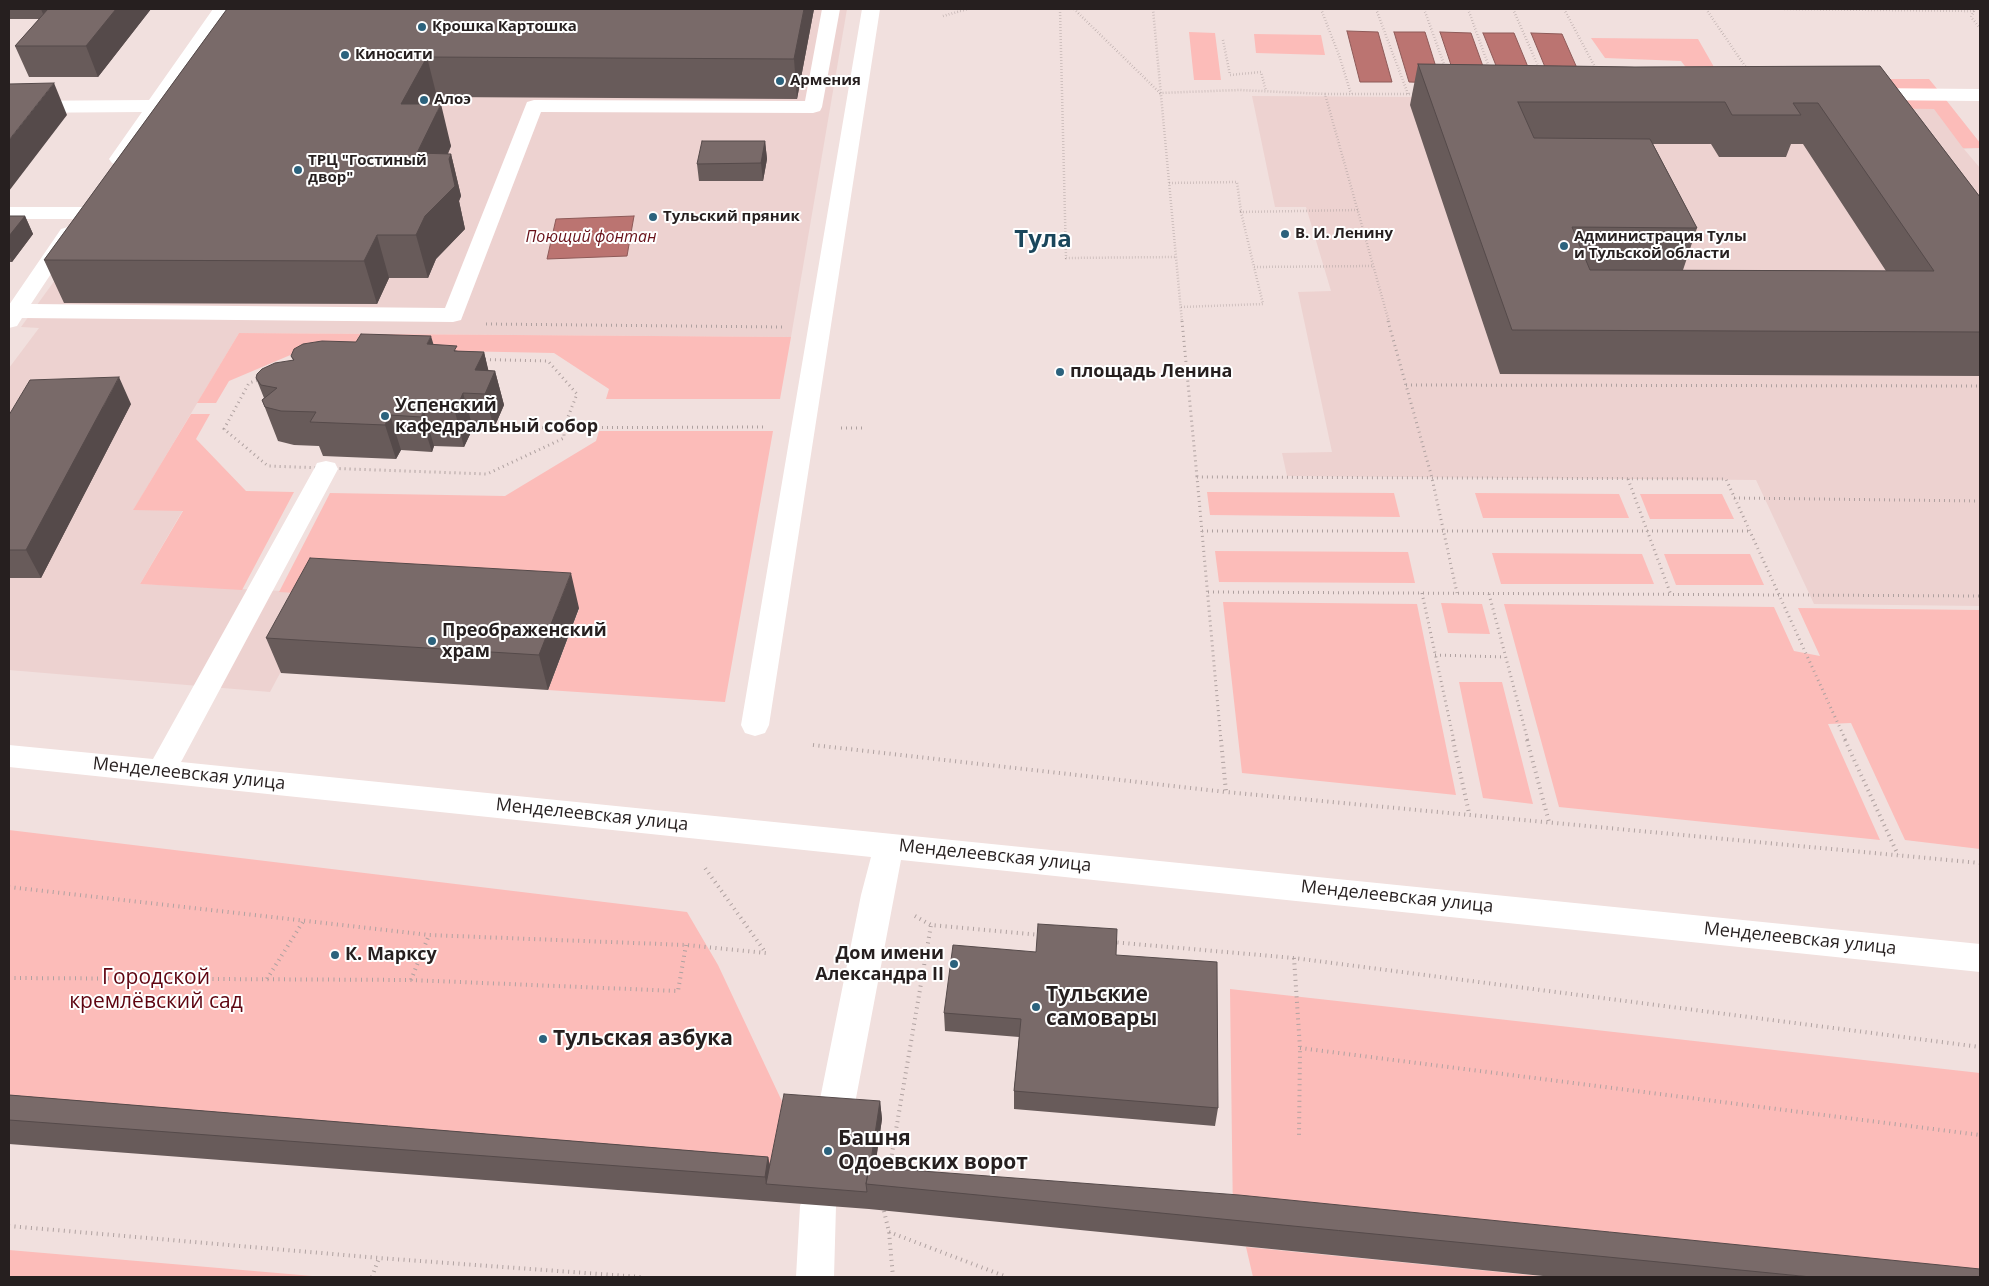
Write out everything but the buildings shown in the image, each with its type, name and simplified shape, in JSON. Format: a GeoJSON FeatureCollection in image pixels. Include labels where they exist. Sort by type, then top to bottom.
{"type":"FeatureCollection","features":[{"type":"Feature","properties":{"kind":"street"},"geometry":{"type":"LineString","coordinates":[[110,172],[221,9]]}},
{"type":"Feature","properties":{"kind":"street"},"geometry":{"type":"LineString","coordinates":[[12,316],[147,308],[453,315],[534,106],[813,107],[831,9]]}},
{"type":"Feature","properties":{"kind":"street"},"geometry":{"type":"LineString","coordinates":[[755,725],[871,9]]}},
{"type":"Feature","properties":{"kind":"street"},"geometry":{"type":"LineString","coordinates":[[1851,94],[1980,95]]}},
{"type":"Feature","properties":{"kind":"street"},"geometry":{"type":"LineString","coordinates":[[9,107],[155,106]]}},
{"type":"Feature","properties":{"kind":"street"},"geometry":{"type":"LineString","coordinates":[[9,213],[88,205],[12,316]]}},
{"type":"Feature","properties":{"kind":"street"},"geometry":{"type":"LineString","coordinates":[[161,771],[326,469]]}},
{"type":"Feature","properties":{"kind":"street","name":"Менделеевская улица"},"geometry":{"type":"LineString","coordinates":[[9,756],[1980,958]]}},
{"type":"Feature","properties":{"kind":"street"},"geometry":{"type":"LineString","coordinates":[[835,1114],[877,895],[889,845]]}},
{"type":"Feature","properties":{"kind":"street"},"geometry":{"type":"LineString","coordinates":[[815,1277],[818,1206]]}},
{"type":"Feature","properties":{"kind":"path"},"geometry":{"type":"LineString","coordinates":[[944,16],[968,9]]}},
{"type":"Feature","properties":{"kind":"path"},"geometry":{"type":"LineString","coordinates":[[1060,9],[1066,258],[1176,257]]}},
{"type":"Feature","properties":{"kind":"path"},"geometry":{"type":"LineString","coordinates":[[1074,9],[1160,94],[1239,90],[1326,94],[1418,94]]}},
{"type":"Feature","properties":{"kind":"path"},"geometry":{"type":"LineString","coordinates":[[1153,9],[1226,792]]}},
{"type":"Feature","properties":{"kind":"path"},"geometry":{"type":"LineString","coordinates":[[1321,9],[1340,58],[1351,94]]}},
{"type":"Feature","properties":{"kind":"path"},"geometry":{"type":"LineString","coordinates":[[1376,9],[1408,94]]}},
{"type":"Feature","properties":{"kind":"path"},"geometry":{"type":"LineString","coordinates":[[1424,9],[1446,68]]}},
{"type":"Feature","properties":{"kind":"path"},"geometry":{"type":"LineString","coordinates":[[1468,9],[1490,69]]}},
{"type":"Feature","properties":{"kind":"path"},"geometry":{"type":"LineString","coordinates":[[1513,9],[1539,68]]}},
{"type":"Feature","properties":{"kind":"path"},"geometry":{"type":"LineString","coordinates":[[1564,9],[1598,73]]}},
{"type":"Feature","properties":{"kind":"path"},"geometry":{"type":"LineString","coordinates":[[1706,9],[1748,71]]}},
{"type":"Feature","properties":{"kind":"path"},"geometry":{"type":"LineString","coordinates":[[1784,9],[1974,11],[1970,17],[1980,28]]}},
{"type":"Feature","properties":{"kind":"path"},"geometry":{"type":"LineString","coordinates":[[1224,40],[1230,75],[1261,72],[1266,91]]}},
{"type":"Feature","properties":{"kind":"path"},"geometry":{"type":"LineString","coordinates":[[1326,94],[1432,478],[1457,593]]}},
{"type":"Feature","properties":{"kind":"path"},"geometry":{"type":"LineString","coordinates":[[1169,183],[1237,182],[1241,212],[1263,304],[1181,308]]}},
{"type":"Feature","properties":{"kind":"path"},"geometry":{"type":"LineString","coordinates":[[1241,212],[1358,210]]}},
{"type":"Feature","properties":{"kind":"path"},"geometry":{"type":"LineString","coordinates":[[1254,267],[1373,266]]}},
{"type":"Feature","properties":{"kind":"path"},"geometry":{"type":"LineString","coordinates":[[335,356],[548,361],[577,394],[564,427],[564,438],[488,474],[268,466],[224,429],[249,383],[335,356]]}},
{"type":"Feature","properties":{"kind":"path"},"geometry":{"type":"LineString","coordinates":[[1406,385],[1980,386]]}},
{"type":"Feature","properties":{"kind":"path"},"geometry":{"type":"LineString","coordinates":[[502,428],[863,428]]}},
{"type":"Feature","properties":{"kind":"path"},"geometry":{"type":"LineString","coordinates":[[1197,477],[1726,479],[1898,855]]}},
{"type":"Feature","properties":{"kind":"path"},"geometry":{"type":"LineString","coordinates":[[1628,479],[1671,595]]}},
{"type":"Feature","properties":{"kind":"path"},"geometry":{"type":"LineString","coordinates":[[1734,498],[1980,501]]}},
{"type":"Feature","properties":{"kind":"path"},"geometry":{"type":"LineString","coordinates":[[1202,531],[1750,531]]}},
{"type":"Feature","properties":{"kind":"path"},"geometry":{"type":"LineString","coordinates":[[1208,592],[1980,596]]}},
{"type":"Feature","properties":{"kind":"path"},"geometry":{"type":"LineString","coordinates":[[1422,594],[1469,813]]}},
{"type":"Feature","properties":{"kind":"path"},"geometry":{"type":"LineString","coordinates":[[1488,594],[1549,822]]}},
{"type":"Feature","properties":{"kind":"path"},"geometry":{"type":"LineString","coordinates":[[1435,655],[1505,657]]}},
{"type":"Feature","properties":{"kind":"path"},"geometry":{"type":"LineString","coordinates":[[813,744],[1226,792],[1469,813],[1980,863]]}},
{"type":"Feature","properties":{"kind":"path"},"geometry":{"type":"LineString","coordinates":[[695,867],[714,869]]}},
{"type":"Feature","properties":{"kind":"path"},"geometry":{"type":"LineString","coordinates":[[9,887],[429,935],[686,945],[766,953],[705,868]]}},
{"type":"Feature","properties":{"kind":"path"},"geometry":{"type":"LineString","coordinates":[[877,895],[931,925],[1049,936]]}},
{"type":"Feature","properties":{"kind":"path"},"geometry":{"type":"LineString","coordinates":[[266,979],[304,920]]}},
{"type":"Feature","properties":{"kind":"path"},"geometry":{"type":"LineString","coordinates":[[888,1175],[931,925]]}},
{"type":"Feature","properties":{"kind":"path"},"geometry":{"type":"LineString","coordinates":[[411,980],[429,935]]}},
{"type":"Feature","properties":{"kind":"path"},"geometry":{"type":"LineString","coordinates":[[1108,941],[1294,958],[1980,1047]]}},
{"type":"Feature","properties":{"kind":"path"},"geometry":{"type":"LineString","coordinates":[[9,978],[411,980],[678,991],[686,945]]}},
{"type":"Feature","properties":{"kind":"path"},"geometry":{"type":"LineString","coordinates":[[1294,958],[1300,1048],[1299,1137]]}},
{"type":"Feature","properties":{"kind":"path"},"geometry":{"type":"LineString","coordinates":[[1300,1048],[1980,1135]]}},
{"type":"Feature","properties":{"kind":"path"},"geometry":{"type":"LineString","coordinates":[[884,1211],[889,1232],[894,1277]]}},
{"type":"Feature","properties":{"kind":"path"},"geometry":{"type":"LineString","coordinates":[[9,1227],[379,1258],[641,1277]]}},
{"type":"Feature","properties":{"kind":"path"},"geometry":{"type":"LineString","coordinates":[[889,1232],[1007,1277]]}},
{"type":"Feature","properties":{"kind":"path"},"geometry":{"type":"LineString","coordinates":[[372,1277],[379,1258]]}},
{"type":"Feature","properties":{"kind":"shaded area"},"geometry":{"type":"Polygon","coordinates":[[[251,9],[847,9],[791,337],[239,333],[134,509],[183,510],[140,584],[323,593],[270,692],[9,670],[9,368],[39,328],[21,327],[251,9]]]}},
{"type":"Feature","properties":{"kind":"shaded area"},"geometry":{"type":"Polygon","coordinates":[[[1252,96],[1946,100],[1980,143],[1980,148],[1964,149],[1980,168],[1980,606],[1814,604],[1756,480],[1287,476],[1282,453],[1332,452],[1298,292],[1331,291],[1306,207],[1275,207],[1252,96]]]}},
{"type":"Feature","properties":{"kind":"green space"},"geometry":{"type":"Polygon","coordinates":[[[1189,32],[1215,33],[1221,80],[1194,80],[1189,32]]]}},
{"type":"Feature","properties":{"kind":"green space"},"geometry":{"type":"Polygon","coordinates":[[[1254,34],[1321,35],[1325,55],[1256,53],[1254,34]]]}},
{"type":"Feature","properties":{"kind":"green space"},"geometry":{"type":"Polygon","coordinates":[[[1591,38],[1698,39],[1718,74],[1691,74],[1681,61],[1605,58],[1591,38]]]}},
{"type":"Feature","properties":{"kind":"green space"},"geometry":{"type":"Polygon","coordinates":[[[1789,79],[1929,79],[1938,90],[1795,87],[1789,79]]]}},
{"type":"Feature","properties":{"kind":"green space"},"geometry":{"type":"Polygon","coordinates":[[[1858,99],[1946,100],[1980,143],[1980,148],[1963,148],[1934,109],[1864,108],[1858,99]]]}},
{"type":"Feature","properties":{"kind":"green space"},"geometry":{"type":"Polygon","coordinates":[[[239,333],[791,337],[780,399],[606,399],[609,389],[554,353],[307,348],[229,381],[216,403],[197,403],[239,333]]]}},
{"type":"Feature","properties":{"kind":"green space"},"geometry":{"type":"Polygon","coordinates":[[[191,414],[210,414],[196,439],[246,491],[294,492],[242,590],[140,584],[183,511],[133,510],[191,414]]]}},
{"type":"Feature","properties":{"kind":"green space"},"geometry":{"type":"Polygon","coordinates":[[[599,431],[773,431],[725,702],[548,690],[579,609],[279,592],[330,493],[505,496],[596,441],[599,431]]]}},
{"type":"Feature","properties":{"kind":"green space"},"geometry":{"type":"Polygon","coordinates":[[[1207,492],[1394,493],[1400,517],[1210,515],[1207,492]]]}},
{"type":"Feature","properties":{"kind":"green space"},"geometry":{"type":"Polygon","coordinates":[[[1475,493],[1619,494],[1629,518],[1483,518],[1475,493]]]}},
{"type":"Feature","properties":{"kind":"green space"},"geometry":{"type":"Polygon","coordinates":[[[1640,494],[1722,494],[1734,519],[1650,519],[1640,494]]]}},
{"type":"Feature","properties":{"kind":"green space"},"geometry":{"type":"Polygon","coordinates":[[[1215,551],[1408,552],[1415,583],[1219,582],[1215,551]]]}},
{"type":"Feature","properties":{"kind":"green space"},"geometry":{"type":"Polygon","coordinates":[[[1492,553],[1642,554],[1654,584],[1501,584],[1492,553]]]}},
{"type":"Feature","properties":{"kind":"green space"},"geometry":{"type":"Polygon","coordinates":[[[1664,554],[1750,554],[1764,585],[1676,585],[1664,554]]]}},
{"type":"Feature","properties":{"kind":"green space"},"geometry":{"type":"Polygon","coordinates":[[[1223,602],[1417,604],[1456,795],[1242,773],[1223,602]]]}},
{"type":"Feature","properties":{"kind":"green space"},"geometry":{"type":"Polygon","coordinates":[[[1441,603],[1482,604],[1490,634],[1448,633],[1441,603]]]}},
{"type":"Feature","properties":{"kind":"green space"},"geometry":{"type":"Polygon","coordinates":[[[1504,604],[1774,607],[1794,651],[1820,656],[1798,608],[1980,610],[1980,849],[1905,840],[1851,723],[1828,724],[1880,840],[1559,807],[1504,604]]]}},
{"type":"Feature","properties":{"kind":"green space"},"geometry":{"type":"Polygon","coordinates":[[[1459,682],[1502,682],[1533,804],[1483,798],[1459,682]]]}},
{"type":"Feature","properties":{"kind":"green space","name":"Городской кремлёвский сад"},"geometry":{"type":"Polygon","coordinates":[[[9,830],[687,912],[718,965],[787,1112],[773,1183],[9,1119],[9,830]]]}},
{"type":"Feature","properties":{"kind":"green space"},"geometry":{"type":"Polygon","coordinates":[[[1230,989],[1980,1073],[1980,1277],[1800,1277],[1233,1220],[1230,989]]]}},
{"type":"Feature","properties":{"kind":"green space"},"geometry":{"type":"Polygon","coordinates":[[[1246,1247],[1550,1277],[1253,1277],[1246,1247]]]}},
{"type":"Feature","properties":{"kind":"green space"},"geometry":{"type":"Polygon","coordinates":[[[9,1250],[324,1277],[9,1277],[9,1250]]]}},
{"type":"Feature","properties":{"kind":"water"},"geometry":{"type":"Polygon","coordinates":[[[1347,31],[1378,32],[1392,82],[1360,82],[1347,31]]]}},
{"type":"Feature","properties":{"kind":"water"},"geometry":{"type":"Polygon","coordinates":[[[1394,32],[1425,32],[1441,83],[1409,82],[1394,32]]]}},
{"type":"Feature","properties":{"kind":"water"},"geometry":{"type":"Polygon","coordinates":[[[1440,32],[1471,33],[1489,83],[1457,83],[1440,32]]]}},
{"type":"Feature","properties":{"kind":"water"},"geometry":{"type":"Polygon","coordinates":[[[1483,33],[1514,33],[1535,84],[1503,83],[1483,33]]]}},
{"type":"Feature","properties":{"kind":"water"},"geometry":{"type":"Polygon","coordinates":[[[1531,33],[1562,34],[1584,84],[1552,84],[1531,33]]]}},
{"type":"Feature","properties":{"kind":"water","name":"Поющий фонтан"},"geometry":{"type":"Polygon","coordinates":[[[634,216],[627,256],[547,259],[556,219],[634,216]]]}},
{"type":"Feature","properties":{"kind":"place","name":"Крошка Картошка"},"geometry":{"type":"Point","coordinates":[422,27]}},
{"type":"Feature","properties":{"kind":"place","name":"Киносити"},"geometry":{"type":"Point","coordinates":[345,55]}},
{"type":"Feature","properties":{"kind":"place","name":"Армения"},"geometry":{"type":"Point","coordinates":[780,81]}},
{"type":"Feature","properties":{"kind":"place","name":"Алоэ"},"geometry":{"type":"Point","coordinates":[424,100]}},
{"type":"Feature","properties":{"kind":"place","name":"ТРЦ \"Гостиный двор\""},"geometry":{"type":"Point","coordinates":[298,170]}},
{"type":"Feature","properties":{"kind":"place","name":"Тульский пряник"},"geometry":{"type":"Point","coordinates":[653,217]}},
{"type":"Feature","properties":{"kind":"place","name":"В. И. Ленину"},"geometry":{"type":"Point","coordinates":[1285,234]}},
{"type":"Feature","properties":{"kind":"place","name":"Администрация Тулы и Тульской области"},"geometry":{"type":"Point","coordinates":[1564,246]}},
{"type":"Feature","properties":{"kind":"place","name":"площадь Ленина"},"geometry":{"type":"Point","coordinates":[1060,372]}},
{"type":"Feature","properties":{"kind":"place","name":"Успенский кафедральный собор"},"geometry":{"type":"Point","coordinates":[385,416]}},
{"type":"Feature","properties":{"kind":"place","name":"Преображенский храм"},"geometry":{"type":"Point","coordinates":[432,641]}},
{"type":"Feature","properties":{"kind":"place","name":"К. Марксу"},"geometry":{"type":"Point","coordinates":[335,955]}},
{"type":"Feature","properties":{"kind":"place","name":"Дом имени Александра II"},"geometry":{"type":"Point","coordinates":[954,964]}},
{"type":"Feature","properties":{"kind":"place","name":"Тульские самовары"},"geometry":{"type":"Point","coordinates":[1036,1007]}},
{"type":"Feature","properties":{"kind":"place","name":"Тульская азбука"},"geometry":{"type":"Point","coordinates":[543,1039]}},
{"type":"Feature","properties":{"kind":"place","name":"Башня Одоевских ворот"},"geometry":{"type":"Point","coordinates":[828,1151]}},
{"type":"Feature","properties":{"kind":"district","name":"Тула"},"geometry":{"type":"Point","coordinates":[1043,240]}}]}
